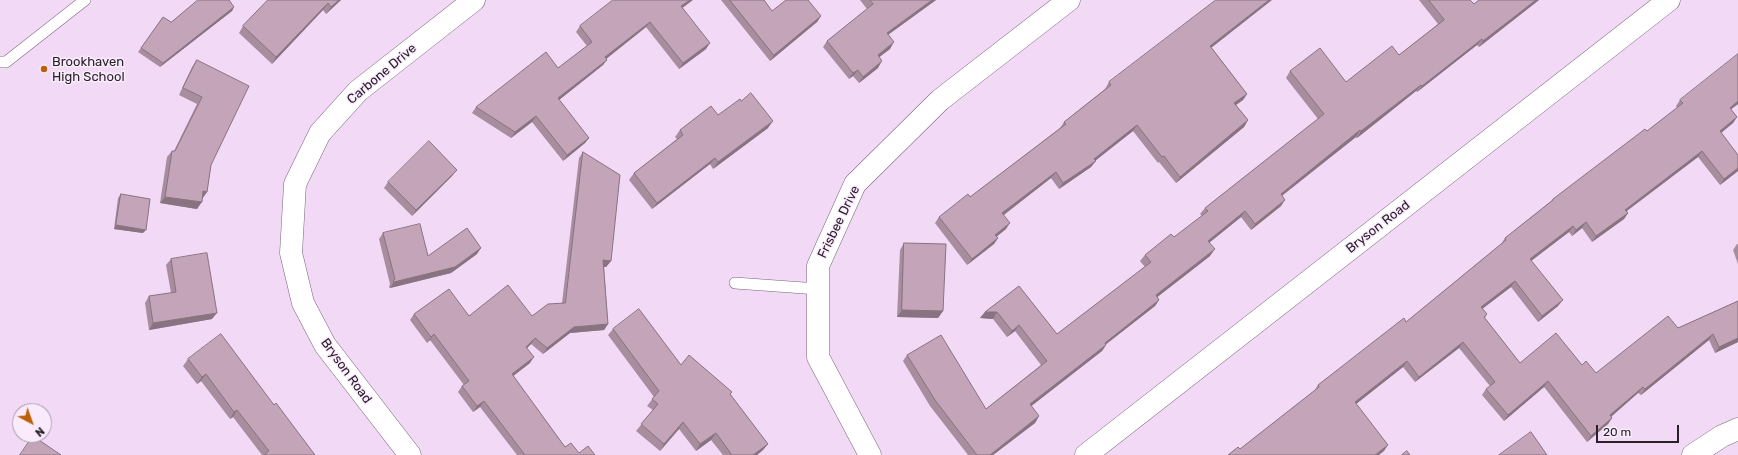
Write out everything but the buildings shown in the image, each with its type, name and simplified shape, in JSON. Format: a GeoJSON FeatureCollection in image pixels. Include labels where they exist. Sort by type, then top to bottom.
{"type":"FeatureCollection","features":[{"type":"Feature","properties":{"kind":"street","name":"Carbone Drive"},"geometry":{"type":"LineString","coordinates":[[296,184],[320,133],[358,91],[474,0]]}},
{"type":"Feature","properties":{"kind":"street","name":"Frisbee Drive"},"geometry":{"type":"LineString","coordinates":[[870,455],[818,357],[818,266],[855,184],[940,100],[1069,0]]}},
{"type":"Feature","properties":{"kind":"street","name":"Bryson Road"},"geometry":{"type":"LineString","coordinates":[[1086,455],[1669,0]]}},
{"type":"Feature","properties":{"kind":"street","name":"Bryson Road"},"geometry":{"type":"LineString","coordinates":[[296,184],[292,253],[303,303],[325,345],[410,455]]}},
{"type":"Feature","properties":{"kind":"street"},"geometry":{"type":"LineString","coordinates":[[1693,455],[1722,436],[1738,429]]}},
{"type":"Feature","properties":{"kind":"lane"},"geometry":{"type":"LineString","coordinates":[[0,62],[6,62],[85,0]]}},
{"type":"Feature","properties":{"kind":"lane"},"geometry":{"type":"LineString","coordinates":[[735,283],[818,289]]}},
{"type":"Feature","properties":{"kind":"place","name":"Brookhaven High School"},"geometry":{"type":"Point","coordinates":[44,69]}}]}
